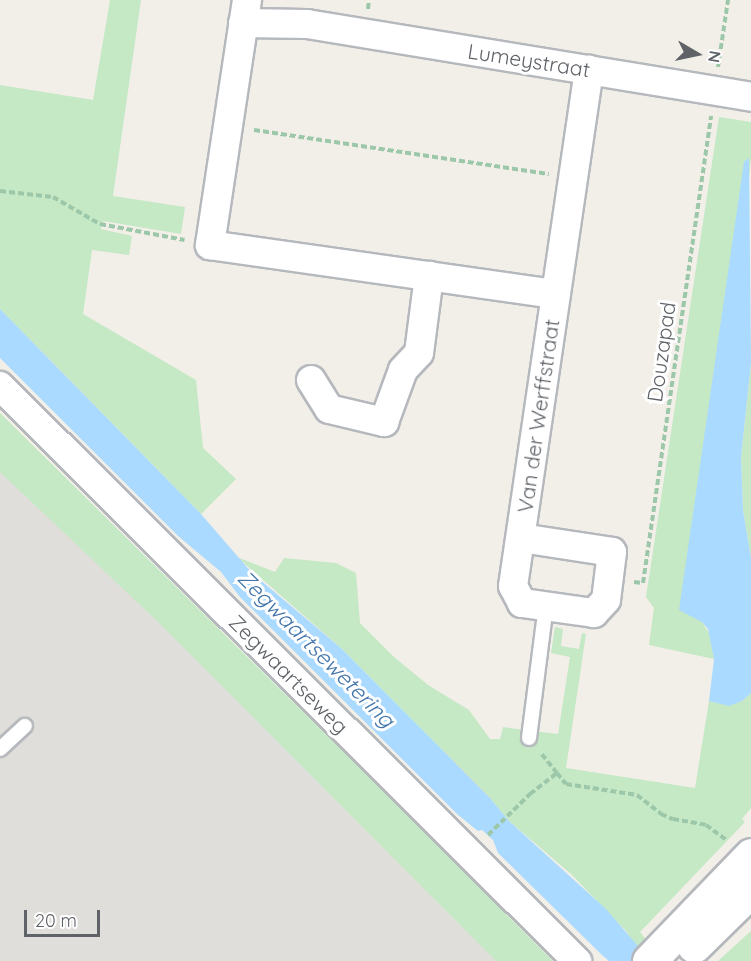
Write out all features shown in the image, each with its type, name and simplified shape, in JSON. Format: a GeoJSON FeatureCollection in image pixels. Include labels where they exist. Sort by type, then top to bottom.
{"type":"FeatureCollection","features":[{"type":"Feature","properties":{"kind":"street","name":"Lumeystraat"},"geometry":{"type":"LineString","coordinates":[[210,245],[245,11],[309,12],[589,70],[751,97]]}},
{"type":"Feature","properties":{"kind":"street","name":"Van der Werffstraat"},"geometry":{"type":"LineString","coordinates":[[521,538],[612,552],[606,600],[594,612],[522,603],[513,586],[589,70]]}},
{"type":"Feature","properties":{"kind":"street","name":"Van der Werffstraat"},"geometry":{"type":"LineString","coordinates":[[210,245],[556,294]]}},
{"type":"Feature","properties":{"kind":"street"},"geometry":{"type":"LineString","coordinates":[[311,380],[329,409],[384,422],[404,370],[419,353],[429,276]]}},
{"type":"Feature","properties":{"kind":"street","name":"Zegwaartseweg"},"geometry":{"type":"LineString","coordinates":[[0,386],[577,961]]}},
{"type":"Feature","properties":{"kind":"street"},"geometry":{"type":"LineString","coordinates":[[670,955],[740,848]]}},
{"type":"Feature","properties":{"kind":"street"},"geometry":{"type":"LineString","coordinates":[[670,955],[751,890]]}},
{"type":"Feature","properties":{"kind":"lane"},"geometry":{"type":"LineString","coordinates":[[529,738],[546,606]]}},
{"type":"Feature","properties":{"kind":"lane"},"geometry":{"type":"LineString","coordinates":[[0,749],[25,726]]}},
{"type":"Feature","properties":{"kind":"path"},"geometry":{"type":"LineString","coordinates":[[714,91],[728,0]]}},
{"type":"Feature","properties":{"kind":"path","name":"Douzapad"},"geometry":{"type":"LineString","coordinates":[[609,579],[643,583],[714,91]]}},
{"type":"Feature","properties":{"kind":"path"},"geometry":{"type":"LineString","coordinates":[[226,126],[574,177]]}},
{"type":"Feature","properties":{"kind":"path"},"geometry":{"type":"LineString","coordinates":[[0,190],[53,197],[100,224],[210,245]]}},
{"type":"Feature","properties":{"kind":"path"},"geometry":{"type":"LineString","coordinates":[[542,756],[566,784],[637,795],[661,814],[673,819],[706,825],[740,848]]}},
{"type":"Feature","properties":{"kind":"path"},"geometry":{"type":"LineString","coordinates":[[486,837],[557,773]]}},
{"type":"Feature","properties":{"kind":"shaded area"},"geometry":{"type":"Polygon","coordinates":[[[0,450],[524,961],[0,961],[0,450]]]}},
{"type":"Feature","properties":{"kind":"green space"},"geometry":{"type":"Polygon","coordinates":[[[110,0],[141,0],[113,196],[185,207],[181,234],[103,221],[101,229],[132,236],[129,255],[92,250],[83,314],[196,380],[203,448],[236,479],[201,514],[0,309],[0,85],[93,100],[110,0]]]}},
{"type":"Feature","properties":{"kind":"green space"},"geometry":{"type":"Polygon","coordinates":[[[719,117],[751,122],[751,158],[702,622],[711,636],[714,659],[649,645],[654,608],[646,597],[719,117]]]}},
{"type":"Feature","properties":{"kind":"green space"},"geometry":{"type":"Polygon","coordinates":[[[751,363],[751,558],[743,510],[741,457],[751,363]]]}},
{"type":"Feature","properties":{"kind":"green space"},"geometry":{"type":"Polygon","coordinates":[[[0,413],[553,961],[496,961],[158,622],[0,472],[0,413]]]}},
{"type":"Feature","properties":{"kind":"green space"},"geometry":{"type":"Polygon","coordinates":[[[237,557],[275,572],[284,558],[336,563],[356,573],[360,623],[393,656],[428,685],[469,710],[490,739],[500,739],[503,727],[558,734],[570,657],[551,653],[555,627],[563,629],[561,646],[579,649],[582,633],[586,634],[566,768],[695,788],[709,701],[729,705],[742,701],[751,693],[751,808],[742,819],[745,822],[640,932],[645,938],[638,949],[626,931],[571,874],[509,821],[490,798],[342,649],[237,557]]]}},
{"type":"Feature","properties":{"kind":"green space"},"geometry":{"type":"Polygon","coordinates":[[[751,931],[751,961],[718,961],[751,931]]]}},
{"type":"Feature","properties":{"kind":"water"},"geometry":{"type":"Polygon","coordinates":[[[749,158],[751,363],[741,457],[743,510],[751,558],[751,693],[742,701],[729,706],[709,701],[714,659],[708,629],[702,622],[679,610],[744,162],[749,158]]]}},
{"type":"Feature","properties":{"kind":"water","name":"Zegwaartsewetering"},"geometry":{"type":"Polygon","coordinates":[[[0,309],[201,514],[252,573],[342,649],[490,798],[509,821],[606,909],[651,961],[609,961],[603,956],[498,853],[493,840],[457,814],[240,597],[221,572],[178,536],[0,358],[0,309]]]}}]}
